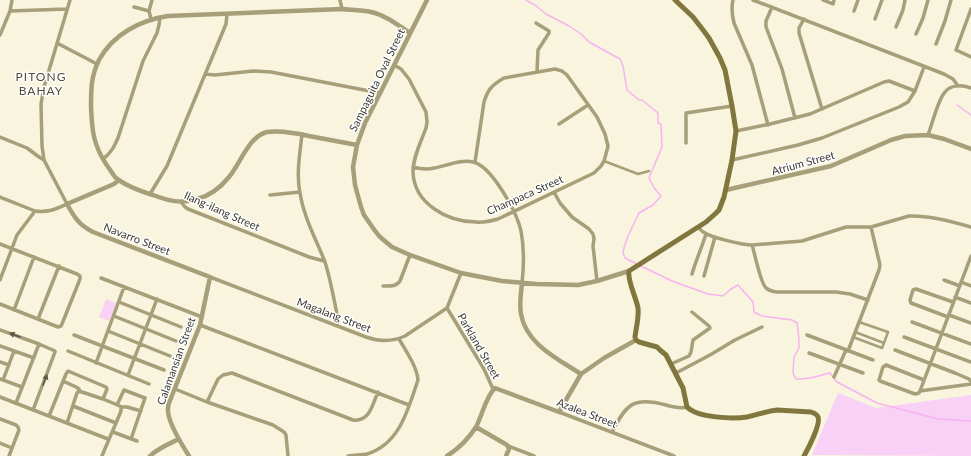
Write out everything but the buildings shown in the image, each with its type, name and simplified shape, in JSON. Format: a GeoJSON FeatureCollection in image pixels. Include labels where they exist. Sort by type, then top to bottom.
{"type":"FeatureCollection","features":[{"type":"Feature","properties":{"kind":"main road","name":"Sampaguita Oval Street"},"geometry":{"type":"LineString","coordinates":[[629,271],[698,227],[719,210],[726,190],[738,131],[724,70],[717,51],[700,26],[675,0]]}},
{"type":"Feature","properties":{"kind":"main road"},"geometry":{"type":"LineString","coordinates":[[629,271],[628,273],[638,308],[636,340],[660,350],[666,355],[683,388],[687,407],[703,414],[725,418],[745,417],[777,410],[813,413],[818,417],[818,424],[804,456]]}},
{"type":"Feature","properties":{"kind":"street"},"geometry":{"type":"LineString","coordinates":[[0,35],[10,11],[12,0]]}},
{"type":"Feature","properties":{"kind":"street"},"geometry":{"type":"LineString","coordinates":[[68,204],[44,160],[42,146],[41,104],[44,87],[70,0]]}},
{"type":"Feature","properties":{"kind":"street"},"geometry":{"type":"LineString","coordinates":[[151,19],[149,11],[152,0]]}},
{"type":"Feature","properties":{"kind":"street"},"geometry":{"type":"LineString","coordinates":[[340,0],[342,9]]}},
{"type":"Feature","properties":{"kind":"street","name":"Sampaguita Oval Street"},"geometry":{"type":"LineString","coordinates":[[427,0],[365,123],[357,145],[354,159],[354,177],[357,194],[364,215],[373,228],[379,236],[392,247],[410,255],[461,272],[488,278],[522,283],[571,286],[597,281],[629,271]]}},
{"type":"Feature","properties":{"kind":"street"},"geometry":{"type":"LineString","coordinates":[[733,0],[732,17],[752,65],[768,125]]}},
{"type":"Feature","properties":{"kind":"street"},"geometry":{"type":"LineString","coordinates":[[753,0],[948,76],[953,79],[958,86]]}},
{"type":"Feature","properties":{"kind":"street"},"geometry":{"type":"LineString","coordinates":[[823,0],[833,4],[834,0]]}},
{"type":"Feature","properties":{"kind":"street"},"geometry":{"type":"LineString","coordinates":[[854,11],[858,0]]}},
{"type":"Feature","properties":{"kind":"street"},"geometry":{"type":"LineString","coordinates":[[875,19],[882,0]]}},
{"type":"Feature","properties":{"kind":"street"},"geometry":{"type":"LineString","coordinates":[[896,27],[903,10],[905,0]]}},
{"type":"Feature","properties":{"kind":"street"},"geometry":{"type":"LineString","coordinates":[[916,34],[923,18],[928,0]]}},
{"type":"Feature","properties":{"kind":"street"},"geometry":{"type":"LineString","coordinates":[[936,44],[945,20],[950,0]]}},
{"type":"Feature","properties":{"kind":"street"},"geometry":{"type":"LineString","coordinates":[[134,7],[149,11]]}},
{"type":"Feature","properties":{"kind":"street"},"geometry":{"type":"LineString","coordinates":[[772,7],[766,21],[766,27],[782,69],[795,118]]}},
{"type":"Feature","properties":{"kind":"street"},"geometry":{"type":"LineString","coordinates":[[10,11],[67,9]]}},
{"type":"Feature","properties":{"kind":"street","name":"Ilang-ilang Street"},"geometry":{"type":"LineString","coordinates":[[324,261],[308,257],[188,209],[181,202],[171,201],[150,194],[127,185],[119,180],[99,153],[95,140],[92,122],[91,88],[93,73],[109,46],[120,36],[135,26],[160,17],[342,9],[375,13],[389,19],[410,33]]}},
{"type":"Feature","properties":{"kind":"street"},"geometry":{"type":"LineString","coordinates":[[971,9],[956,50],[971,57]]}},
{"type":"Feature","properties":{"kind":"street"},"geometry":{"type":"LineString","coordinates":[[150,194],[167,166],[226,24],[227,14]]}},
{"type":"Feature","properties":{"kind":"street"},"geometry":{"type":"LineString","coordinates":[[103,159],[110,154],[114,148],[143,61],[160,25],[160,17]]}},
{"type":"Feature","properties":{"kind":"street"},"geometry":{"type":"LineString","coordinates":[[804,19],[799,28],[799,33],[822,109]]}},
{"type":"Feature","properties":{"kind":"street"},"geometry":{"type":"LineString","coordinates":[[536,23],[549,31],[538,50],[537,72]]}},
{"type":"Feature","properties":{"kind":"street"},"geometry":{"type":"LineString","coordinates":[[57,43],[97,64]]}},
{"type":"Feature","properties":{"kind":"street","name":"Champaca Street"},"geometry":{"type":"LineString","coordinates":[[394,65],[401,69],[409,79],[426,112],[426,128],[413,168],[414,180],[422,198],[428,204],[446,215],[457,220],[478,223],[498,219],[594,173],[604,161]]}},
{"type":"Feature","properties":{"kind":"street"},"geometry":{"type":"LineString","coordinates":[[732,160],[798,146],[899,107],[908,102],[915,91],[924,67]]}},
{"type":"Feature","properties":{"kind":"street"},"geometry":{"type":"LineString","coordinates":[[475,162],[484,102],[486,93],[489,89],[504,78],[555,69],[562,71],[567,75],[588,105],[605,134],[608,146],[604,161],[638,174],[648,171]]}},
{"type":"Feature","properties":{"kind":"street"},"geometry":{"type":"LineString","coordinates":[[205,74],[253,71],[271,72],[380,93]]}},
{"type":"Feature","properties":{"kind":"street"},"geometry":{"type":"LineString","coordinates":[[738,131],[795,118],[822,109],[884,82],[889,81],[915,91]]}},
{"type":"Feature","properties":{"kind":"street"},"geometry":{"type":"LineString","coordinates":[[928,135],[945,91],[949,88],[958,86],[966,86],[971,88]]}},
{"type":"Feature","properties":{"kind":"street"},"geometry":{"type":"LineString","coordinates":[[559,124],[588,105]]}},
{"type":"Feature","properties":{"kind":"street"},"geometry":{"type":"LineString","coordinates":[[686,143],[686,113],[732,106]]}},
{"type":"Feature","properties":{"kind":"street"},"geometry":{"type":"LineString","coordinates":[[181,202],[204,197],[219,187],[228,179],[250,144],[260,135],[266,133],[280,132],[302,134],[357,145]]}},
{"type":"Feature","properties":{"kind":"street"},"geometry":{"type":"LineString","coordinates":[[302,134],[298,177],[300,192],[305,215],[329,276],[338,319],[337,325]]}},
{"type":"Feature","properties":{"kind":"street","name":"Atrium Street"},"geometry":{"type":"LineString","coordinates":[[726,190],[831,166],[905,136],[928,135],[971,149]]}},
{"type":"Feature","properties":{"kind":"street"},"geometry":{"type":"LineString","coordinates":[[0,137],[27,148],[44,160]]}},
{"type":"Feature","properties":{"kind":"street"},"geometry":{"type":"LineString","coordinates":[[413,168],[429,169],[460,162],[475,162],[487,171],[497,182],[513,212],[522,238],[521,314],[524,324],[530,336],[536,342],[581,374]]}},
{"type":"Feature","properties":{"kind":"street"},"geometry":{"type":"LineString","coordinates":[[0,197],[35,211],[45,212],[68,204],[114,184],[119,180]]}},
{"type":"Feature","properties":{"kind":"street"},"geometry":{"type":"LineString","coordinates":[[270,195],[300,192]]}},
{"type":"Feature","properties":{"kind":"street"},"geometry":{"type":"LineString","coordinates":[[554,192],[560,203],[572,217],[589,230],[594,236],[593,246],[597,281]]}},
{"type":"Feature","properties":{"kind":"street","name":"Navarro Street"},"geometry":{"type":"LineString","coordinates":[[68,204],[78,221],[88,229],[210,277]]}},
{"type":"Feature","properties":{"kind":"street"},"geometry":{"type":"LineString","coordinates":[[0,280],[2,271],[17,235],[35,211]]}},
{"type":"Feature","properties":{"kind":"street"},"geometry":{"type":"LineString","coordinates":[[698,227],[706,234],[752,245],[802,241],[846,227],[871,227],[903,217],[915,216],[950,221],[971,226]]}},
{"type":"Feature","properties":{"kind":"street"},"geometry":{"type":"LineString","coordinates":[[834,376],[853,337],[880,270],[871,227]]}},
{"type":"Feature","properties":{"kind":"street"},"geometry":{"type":"LineString","coordinates":[[692,274],[706,234]]}},
{"type":"Feature","properties":{"kind":"street"},"geometry":{"type":"LineString","coordinates":[[704,276],[715,237]]}},
{"type":"Feature","properties":{"kind":"street"},"geometry":{"type":"LineString","coordinates":[[0,244],[59,266],[80,276],[61,326],[58,327],[0,304]]}},
{"type":"Feature","properties":{"kind":"street"},"geometry":{"type":"LineString","coordinates":[[752,245],[762,280],[765,287],[768,289],[778,292],[843,292],[868,300]]}},
{"type":"Feature","properties":{"kind":"street"},"geometry":{"type":"LineString","coordinates":[[383,286],[398,284],[410,255]]}},
{"type":"Feature","properties":{"kind":"street"},"geometry":{"type":"LineString","coordinates":[[920,391],[960,284],[969,267],[971,256]]}},
{"type":"Feature","properties":{"kind":"street"},"geometry":{"type":"LineString","coordinates":[[14,310],[34,257]]}},
{"type":"Feature","properties":{"kind":"street"},"geometry":{"type":"LineString","coordinates":[[38,319],[59,266]]}},
{"type":"Feature","properties":{"kind":"street","name":"Parkland Street"},"geometry":{"type":"LineString","coordinates":[[448,456],[458,448],[476,428],[493,389],[484,369],[447,308],[461,272]]}},
{"type":"Feature","properties":{"kind":"street","name":"Calamansian Street"},"geometry":{"type":"LineString","coordinates":[[189,456],[179,439],[169,418],[167,410],[200,325],[210,277]]}},
{"type":"Feature","properties":{"kind":"street","name":"Magalang Street"},"geometry":{"type":"LineString","coordinates":[[210,277],[366,337],[383,341],[399,339],[410,334],[447,308]]}},
{"type":"Feature","properties":{"kind":"street"},"geometry":{"type":"LineString","coordinates":[[102,278],[202,317]]}},
{"type":"Feature","properties":{"kind":"street"},"geometry":{"type":"LineString","coordinates":[[944,280],[971,286]]}},
{"type":"Feature","properties":{"kind":"street"},"geometry":{"type":"LineString","coordinates":[[96,363],[124,287]]}},
{"type":"Feature","properties":{"kind":"street"},"geometry":{"type":"LineString","coordinates":[[953,302],[916,289],[913,290],[910,300],[911,303],[971,323]]}},
{"type":"Feature","properties":{"kind":"street"},"geometry":{"type":"LineString","coordinates":[[955,297],[971,303]]}},
{"type":"Feature","properties":{"kind":"street"},"geometry":{"type":"LineString","coordinates":[[128,375],[157,300]]}},
{"type":"Feature","properties":{"kind":"street"},"geometry":{"type":"LineString","coordinates":[[119,302],[182,327]]}},
{"type":"Feature","properties":{"kind":"street"},"geometry":{"type":"LineString","coordinates":[[671,364],[689,356],[693,340],[710,328],[692,312]]}},
{"type":"Feature","properties":{"kind":"street"},"geometry":{"type":"LineString","coordinates":[[114,316],[176,341]]}},
{"type":"Feature","properties":{"kind":"street"},"geometry":{"type":"LineString","coordinates":[[853,337],[882,348],[884,343],[888,332],[859,322]]}},
{"type":"Feature","properties":{"kind":"street"},"geometry":{"type":"LineString","coordinates":[[912,322],[971,344]]}},
{"type":"Feature","properties":{"kind":"street"},"geometry":{"type":"LineString","coordinates":[[200,325],[409,405]]}},
{"type":"Feature","properties":{"kind":"street"},"geometry":{"type":"LineString","coordinates":[[676,374],[735,340],[762,328]]}},
{"type":"Feature","properties":{"kind":"street"},"geometry":{"type":"LineString","coordinates":[[0,330],[39,344],[54,350],[55,352],[34,410]]}},
{"type":"Feature","properties":{"kind":"street"},"geometry":{"type":"LineString","coordinates":[[108,331],[170,356]]}},
{"type":"Feature","properties":{"kind":"street"},"geometry":{"type":"LineString","coordinates":[[855,332],[884,343]]}},
{"type":"Feature","properties":{"kind":"street"},"geometry":{"type":"LineString","coordinates":[[74,335],[164,370]]}},
{"type":"Feature","properties":{"kind":"street"},"geometry":{"type":"LineString","coordinates":[[807,335],[872,360]]}},
{"type":"Feature","properties":{"kind":"street"},"geometry":{"type":"LineString","coordinates":[[904,337],[971,362]]}},
{"type":"Feature","properties":{"kind":"street"},"geometry":{"type":"LineString","coordinates":[[348,456],[367,455],[379,448],[388,442],[402,424],[418,380],[418,375],[399,339]]}},
{"type":"Feature","properties":{"kind":"street"},"geometry":{"type":"LineString","coordinates":[[559,412],[581,374],[604,358],[636,340]]}},
{"type":"Feature","properties":{"kind":"street"},"geometry":{"type":"LineString","coordinates":[[16,403],[39,344]]}},
{"type":"Feature","properties":{"kind":"street"},"geometry":{"type":"LineString","coordinates":[[0,346],[34,358]]}},
{"type":"Feature","properties":{"kind":"street"},"geometry":{"type":"LineString","coordinates":[[895,350],[955,373],[969,379],[971,382]]}},
{"type":"Feature","properties":{"kind":"street"},"geometry":{"type":"LineString","coordinates":[[14,351],[2,379],[22,387]]}},
{"type":"Feature","properties":{"kind":"street"},"geometry":{"type":"LineString","coordinates":[[68,351],[149,384]]}},
{"type":"Feature","properties":{"kind":"street"},"geometry":{"type":"LineString","coordinates":[[809,353],[863,373]]}},
{"type":"Feature","properties":{"kind":"street"},"geometry":{"type":"LineString","coordinates":[[0,362],[9,365]]}},
{"type":"Feature","properties":{"kind":"street"},"geometry":{"type":"LineString","coordinates":[[924,380],[886,365],[883,366],[879,379],[880,381],[915,394],[920,391],[971,382]]}},
{"type":"Feature","properties":{"kind":"street"},"geometry":{"type":"LineString","coordinates":[[49,416],[68,371],[104,386],[106,389],[103,399]]}},
{"type":"Feature","properties":{"kind":"street"},"geometry":{"type":"LineString","coordinates":[[207,402],[218,379],[223,375],[232,374],[353,420],[361,420],[368,415],[378,392]]}},
{"type":"Feature","properties":{"kind":"street"},"geometry":{"type":"LineString","coordinates":[[63,381],[76,387],[79,391],[117,404],[121,408]]}},
{"type":"Feature","properties":{"kind":"street","name":"Azalea Street"},"geometry":{"type":"LineString","coordinates":[[493,389],[497,388],[674,456]]}},
{"type":"Feature","properties":{"kind":"street"},"geometry":{"type":"LineString","coordinates":[[175,389],[280,429],[286,435],[288,456]]}},
{"type":"Feature","properties":{"kind":"street"},"geometry":{"type":"LineString","coordinates":[[117,404],[123,391],[125,390],[145,398],[131,439]]}},
{"type":"Feature","properties":{"kind":"street"},"geometry":{"type":"LineString","coordinates":[[67,423],[79,391]]}},
{"type":"Feature","properties":{"kind":"street"},"geometry":{"type":"LineString","coordinates":[[0,397],[108,439]]}},
{"type":"Feature","properties":{"kind":"street"},"geometry":{"type":"LineString","coordinates":[[612,432],[622,413],[633,404],[640,401],[656,402],[680,408],[687,407]]}},
{"type":"Feature","properties":{"kind":"street"},"geometry":{"type":"LineString","coordinates":[[73,406],[116,423]]}},
{"type":"Feature","properties":{"kind":"street"},"geometry":{"type":"LineString","coordinates":[[121,408],[127,407],[141,412]]}},
{"type":"Feature","properties":{"kind":"street"},"geometry":{"type":"LineString","coordinates":[[102,456],[108,439],[113,432],[121,408]]}},
{"type":"Feature","properties":{"kind":"street"},"geometry":{"type":"LineString","coordinates":[[0,419],[16,425],[19,430],[9,456]]}},
{"type":"Feature","properties":{"kind":"street"},"geometry":{"type":"LineString","coordinates":[[476,428],[508,446],[534,456]]}},
{"type":"Feature","properties":{"kind":"street"},"geometry":{"type":"LineString","coordinates":[[113,432],[137,442]]}},
{"type":"Feature","properties":{"kind":"street"},"geometry":{"type":"LineString","coordinates":[[150,456],[159,449],[179,439]]}},
{"type":"Feature","properties":{"kind":"street"},"geometry":{"type":"LineString","coordinates":[[0,443],[12,448]]}},
{"type":"Feature","properties":{"kind":"street"},"geometry":{"type":"LineString","coordinates":[[506,456],[509,448],[508,446]]}},
{"type":"Feature","properties":{"kind":"shaded area"},"geometry":{"type":"Polygon","coordinates":[[[106,299],[116,303],[109,321],[99,317],[106,299]]]}},
{"type":"Feature","properties":{"kind":"shaded area"},"geometry":{"type":"Polygon","coordinates":[[[838,393],[876,408],[971,395],[971,456],[812,455],[838,393]]]}},
{"type":"Feature","properties":{"kind":"waterway"},"geometry":{"type":"LineString","coordinates":[[526,0],[546,14],[569,26],[581,34],[589,42],[620,59],[623,66],[627,90],[658,113],[658,123],[661,124],[662,147],[649,178],[661,196],[653,205],[639,213],[628,236],[623,253],[625,258],[637,264]]}},
{"type":"Feature","properties":{"kind":"waterway"},"geometry":{"type":"LineString","coordinates":[[957,105],[971,115]]}},
{"type":"Feature","properties":{"kind":"waterway"},"geometry":{"type":"LineString","coordinates":[[641,266],[672,281],[708,294],[723,296],[738,285],[753,302],[754,312],[762,316],[792,320],[797,323],[799,348],[794,357],[793,373],[796,379],[809,378],[830,373],[837,382],[877,403],[938,419],[971,421]]}},
{"type":"Feature","properties":{"kind":"district","name":"PITONG BAHAY"},"geometry":{"type":"Point","coordinates":[41,84]}}]}
